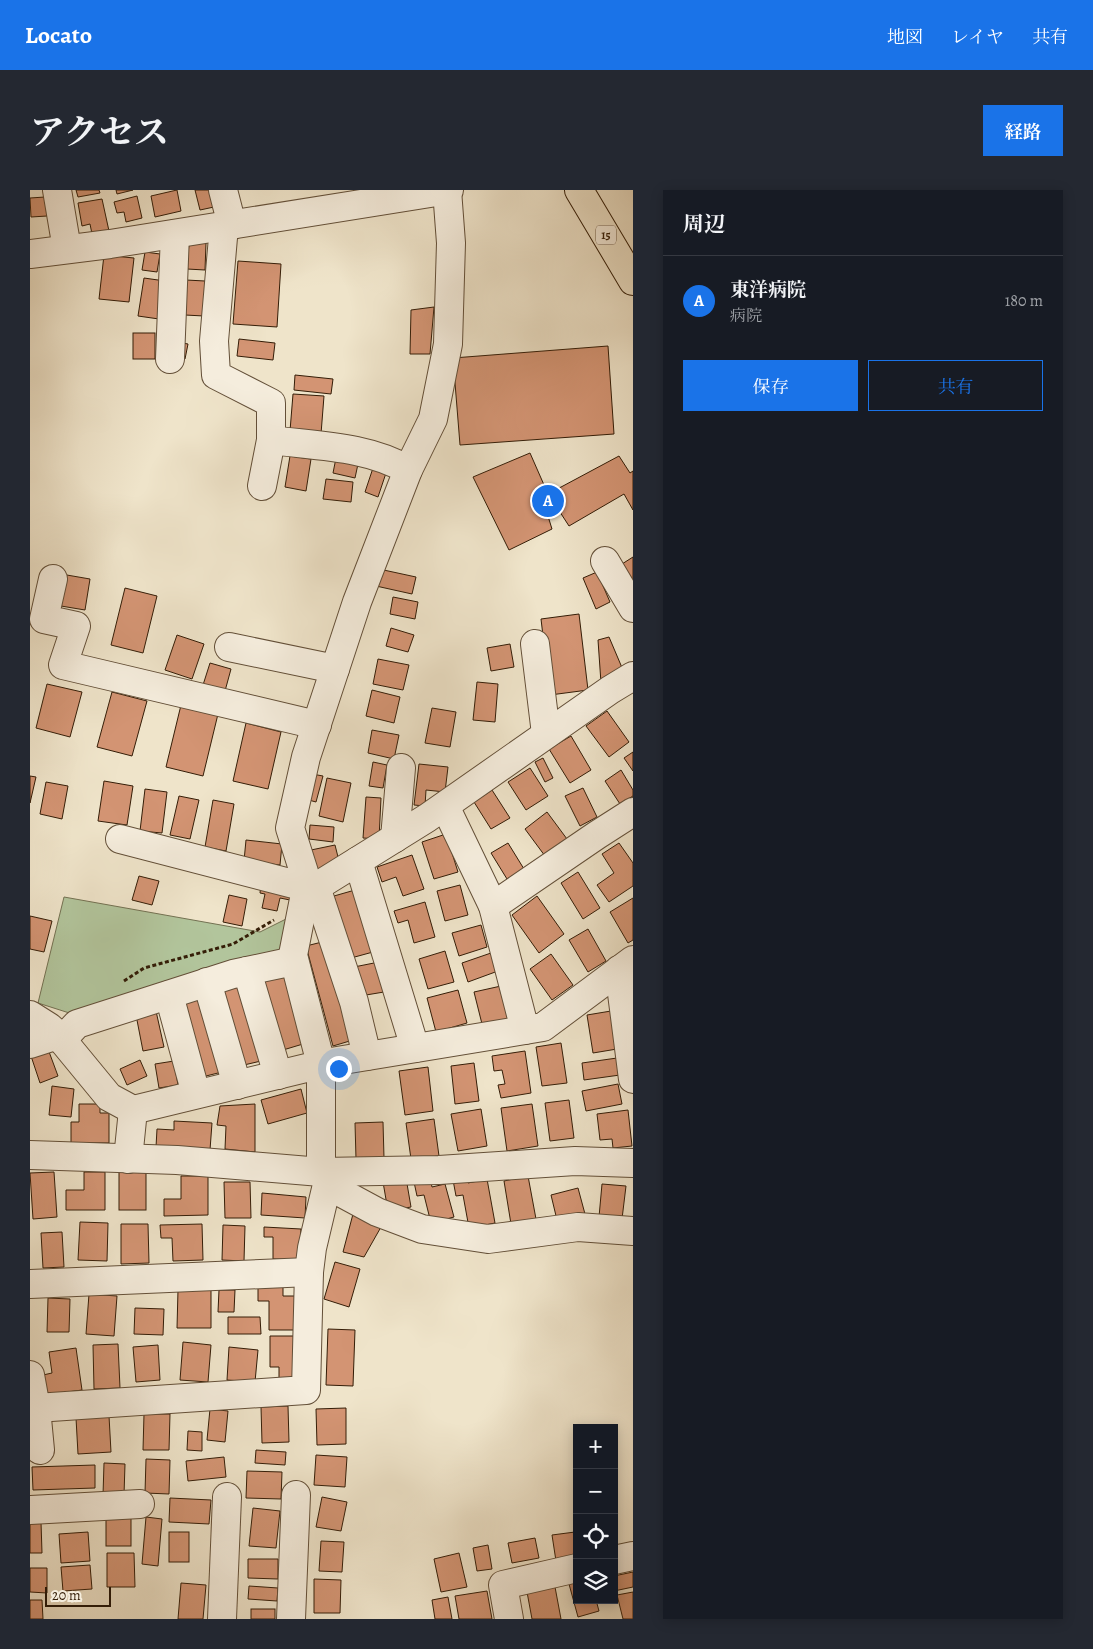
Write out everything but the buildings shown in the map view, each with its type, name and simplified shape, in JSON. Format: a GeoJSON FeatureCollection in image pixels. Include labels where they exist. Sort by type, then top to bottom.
{"type":"FeatureCollection","features":[{"type":"Feature","properties":{"kind":"main road","name":"15"},"geometry":{"type":"LineString","coordinates":[[579,190],[633,281]]}},
{"type":"Feature","properties":{"kind":"street"},"geometry":{"type":"LineString","coordinates":[[58,190],[67,249]]}},
{"type":"Feature","properties":{"kind":"street"},"geometry":{"type":"LineString","coordinates":[[223,190],[228,225],[214,341],[216,375],[271,403],[271,440],[262,486]]}},
{"type":"Feature","properties":{"kind":"street"},"geometry":{"type":"LineString","coordinates":[[30,254],[175,234],[391,195],[448,190],[451,243],[448,344],[433,419],[408,470],[357,602],[306,757],[290,828],[310,893],[354,1002],[367,1056]]}},
{"type":"Feature","properties":{"kind":"street"},"geometry":{"type":"LineString","coordinates":[[170,359],[175,234]]}},
{"type":"Feature","properties":{"kind":"street"},"geometry":{"type":"LineString","coordinates":[[271,440],[345,449],[394,462],[408,470]]}},
{"type":"Feature","properties":{"kind":"street"},"geometry":{"type":"LineString","coordinates":[[605,560],[633,608]]}},
{"type":"Feature","properties":{"kind":"street"},"geometry":{"type":"LineString","coordinates":[[52,579],[44,619],[76,626],[63,666],[316,725]]}},
{"type":"Feature","properties":{"kind":"street"},"geometry":{"type":"LineString","coordinates":[[535,644],[546,734]]}},
{"type":"Feature","properties":{"kind":"street"},"geometry":{"type":"LineString","coordinates":[[229,647],[335,669]]}},
{"type":"Feature","properties":{"kind":"street"},"geometry":{"type":"LineString","coordinates":[[36,1408],[306,1390],[309,1272],[326,1176],[321,1064],[292,955],[310,893],[445,806],[546,734],[633,676]]}},
{"type":"Feature","properties":{"kind":"street"},"geometry":{"type":"LineString","coordinates":[[395,838],[401,768]]}},
{"type":"Feature","properties":{"kind":"street"},"geometry":{"type":"LineString","coordinates":[[445,806],[493,906],[525,1030]]}},
{"type":"Feature","properties":{"kind":"street"},"geometry":{"type":"LineString","coordinates":[[493,906],[633,812]]}},
{"type":"Feature","properties":{"kind":"street"},"geometry":{"type":"LineString","coordinates":[[120,838],[310,893]]}},
{"type":"Feature","properties":{"kind":"street"},"geometry":{"type":"LineString","coordinates":[[358,861],[415,1048]]}},
{"type":"Feature","properties":{"kind":"street"},"geometry":{"type":"LineString","coordinates":[[30,1044],[60,1038],[77,1024],[208,982],[294,961]]}},
{"type":"Feature","properties":{"kind":"street"},"geometry":{"type":"LineString","coordinates":[[30,1015],[49,1027],[60,1038],[109,1097],[133,1110],[321,1064],[543,1027],[626,965]]}},
{"type":"Feature","properties":{"kind":"street"},"geometry":{"type":"LineString","coordinates":[[626,965],[633,1079]]}},
{"type":"Feature","properties":{"kind":"street"},"geometry":{"type":"LineString","coordinates":[[247,971],[278,1075]]}},
{"type":"Feature","properties":{"kind":"street"},"geometry":{"type":"LineString","coordinates":[[208,982],[237,1085]]}},
{"type":"Feature","properties":{"kind":"street"},"geometry":{"type":"LineString","coordinates":[[168,995],[196,1094]]}},
{"type":"Feature","properties":{"kind":"street"},"geometry":{"type":"LineString","coordinates":[[128,1159],[133,1110]]}},
{"type":"Feature","properties":{"kind":"street"},"geometry":{"type":"LineString","coordinates":[[30,1155],[177,1160],[326,1176],[575,1161],[633,1163]]}},
{"type":"Feature","properties":{"kind":"street"},"geometry":{"type":"LineString","coordinates":[[326,1176],[377,1212],[422,1229],[488,1239],[578,1227],[633,1231]]}},
{"type":"Feature","properties":{"kind":"street"},"geometry":{"type":"LineString","coordinates":[[30,1284],[309,1272]]}},
{"type":"Feature","properties":{"kind":"street"},"geometry":{"type":"LineString","coordinates":[[30,1375],[36,1408],[40,1450]]}},
{"type":"Feature","properties":{"kind":"street"},"geometry":{"type":"LineString","coordinates":[[292,1619],[296,1495]]}},
{"type":"Feature","properties":{"kind":"street"},"geometry":{"type":"LineString","coordinates":[[222,1619],[227,1497]]}},
{"type":"Feature","properties":{"kind":"street"},"geometry":{"type":"LineString","coordinates":[[30,1510],[140,1504]]}},
{"type":"Feature","properties":{"kind":"street"},"geometry":{"type":"LineString","coordinates":[[618,1559],[633,1556]]}},
{"type":"Feature","properties":{"kind":"street"},"geometry":{"type":"LineString","coordinates":[[509,1619],[503,1585],[573,1569]]}},
{"type":"Feature","properties":{"kind":"path"},"geometry":{"type":"LineString","coordinates":[[122,983],[144,968],[233,944],[288,911],[310,893]]}},
{"type":"Feature","properties":{"kind":"green space"},"geometry":{"type":"Polygon","coordinates":[[[64,897],[260,932],[292,916],[289,952],[85,1018],[38,1003],[64,897]]]}},
{"type":"Feature","properties":{"kind":"place","name":"東洋病院"},"geometry":{"type":"Point","coordinates":[548,501]}}]}
